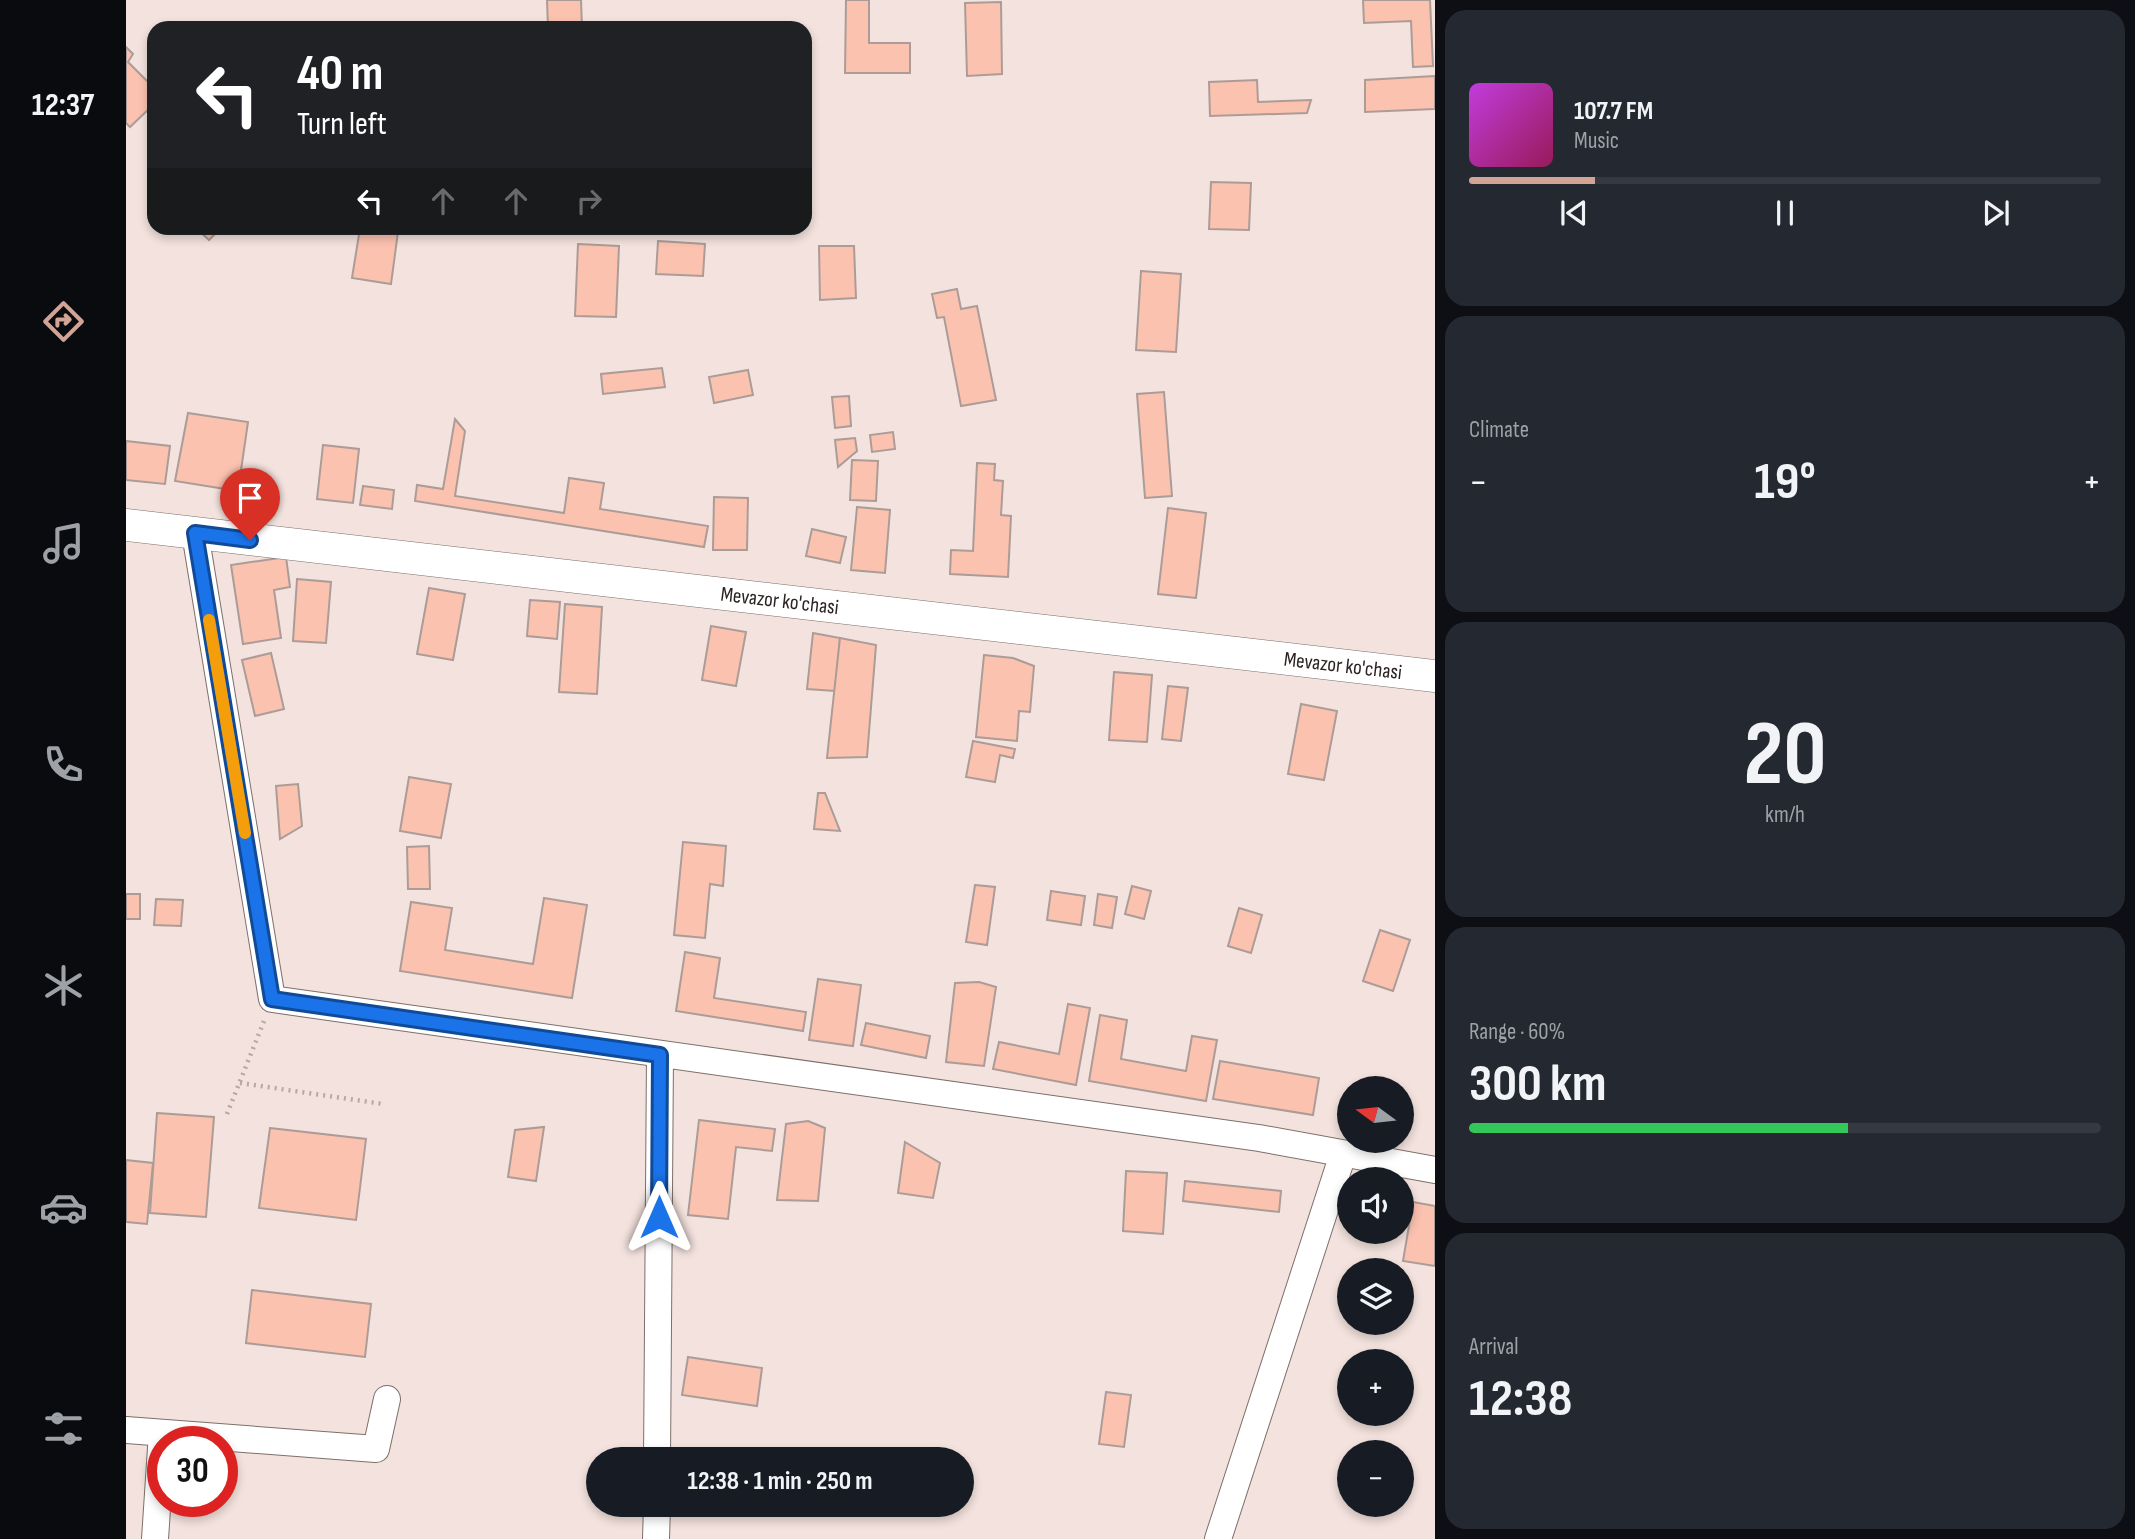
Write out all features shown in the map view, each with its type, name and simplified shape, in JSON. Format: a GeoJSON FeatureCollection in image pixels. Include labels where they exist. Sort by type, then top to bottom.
{"type":"FeatureCollection","features":[{"type":"Feature","properties":{"kind":"street","name":"Mevazor ko'chasi"},"geometry":{"type":"LineString","coordinates":[[126,525],[1435,676]]}},
{"type":"Feature","properties":{"kind":"street"},"geometry":{"type":"LineString","coordinates":[[195,533],[272,999],[1259,1138],[1435,1170]]}},
{"type":"Feature","properties":{"kind":"street"},"geometry":{"type":"LineString","coordinates":[[657,1447],[660,1055]]}},
{"type":"Feature","properties":{"kind":"street"},"geometry":{"type":"LineString","coordinates":[[1218,1539],[1343,1154]]}},
{"type":"Feature","properties":{"kind":"street"},"geometry":{"type":"LineString","coordinates":[[238,1439],[376,1449],[387,1399]]}},
{"type":"Feature","properties":{"kind":"street"},"geometry":{"type":"LineString","coordinates":[[126,1430],[147,1432]]}},
{"type":"Feature","properties":{"kind":"street"},"geometry":{"type":"LineString","coordinates":[[155,1539],[157,1517]]}},
{"type":"Feature","properties":{"kind":"street"},"geometry":{"type":"LineString","coordinates":[[656,1539],[657,1517]]}},
{"type":"Feature","properties":{"kind":"path"},"geometry":{"type":"LineString","coordinates":[[227,1114],[272,999]]}},
{"type":"Feature","properties":{"kind":"path"},"geometry":{"type":"LineString","coordinates":[[240,1083],[383,1104]]}},
{"type":"Feature","properties":{"kind":"building"},"geometry":{"type":"Polygon","coordinates":[[[547,0],[581,0],[582,21],[548,21],[547,0]]]}},
{"type":"Feature","properties":{"kind":"building"},"geometry":{"type":"Polygon","coordinates":[[[846,0],[869,0],[869,43],[910,43],[910,73],[845,73],[846,0]]]}},
{"type":"Feature","properties":{"kind":"building"},"geometry":{"type":"Polygon","coordinates":[[[1363,0],[1430,0],[1433,66],[1413,67],[1411,21],[1364,23],[1363,0]]]}},
{"type":"Feature","properties":{"kind":"building"},"geometry":{"type":"Polygon","coordinates":[[[1001,2],[1002,74],[967,76],[965,3],[1001,2]]]}},
{"type":"Feature","properties":{"kind":"building"},"geometry":{"type":"Polygon","coordinates":[[[126,47],[133,54],[128,62],[147,81],[147,111],[130,127],[126,123],[126,47]]]}},
{"type":"Feature","properties":{"kind":"building"},"geometry":{"type":"Polygon","coordinates":[[[1435,76],[1435,109],[1365,112],[1365,80],[1435,76]]]}},
{"type":"Feature","properties":{"kind":"building"},"geometry":{"type":"Polygon","coordinates":[[[1257,80],[1258,102],[1311,100],[1307,113],[1210,116],[1209,82],[1257,80]]]}},
{"type":"Feature","properties":{"kind":"building"},"geometry":{"type":"Polygon","coordinates":[[[1211,182],[1251,183],[1249,230],[1209,229],[1211,182]]]}},
{"type":"Feature","properties":{"kind":"building"},"geometry":{"type":"Polygon","coordinates":[[[359,235],[398,235],[391,284],[352,278],[359,235]]]}},
{"type":"Feature","properties":{"kind":"building"},"geometry":{"type":"Polygon","coordinates":[[[658,241],[705,244],[703,276],[656,274],[658,241]]]}},
{"type":"Feature","properties":{"kind":"building"},"geometry":{"type":"Polygon","coordinates":[[[578,244],[619,246],[616,317],[575,316],[578,244]]]}},
{"type":"Feature","properties":{"kind":"building"},"geometry":{"type":"Polygon","coordinates":[[[819,246],[854,246],[856,298],[820,300],[819,246]]]}},
{"type":"Feature","properties":{"kind":"building"},"geometry":{"type":"Polygon","coordinates":[[[1141,271],[1181,274],[1176,352],[1136,350],[1141,271]]]}},
{"type":"Feature","properties":{"kind":"building"},"geometry":{"type":"Polygon","coordinates":[[[957,289],[961,309],[977,306],[996,400],[961,406],[944,317],[937,318],[932,294],[957,289]]]}},
{"type":"Feature","properties":{"kind":"building"},"geometry":{"type":"Polygon","coordinates":[[[662,368],[665,387],[603,394],[601,374],[662,368]]]}},
{"type":"Feature","properties":{"kind":"building"},"geometry":{"type":"Polygon","coordinates":[[[748,370],[753,395],[714,403],[709,377],[748,370]]]}},
{"type":"Feature","properties":{"kind":"building"},"geometry":{"type":"Polygon","coordinates":[[[1164,392],[1172,496],[1145,498],[1137,394],[1164,392]]]}},
{"type":"Feature","properties":{"kind":"building"},"geometry":{"type":"Polygon","coordinates":[[[849,396],[851,426],[835,428],[832,397],[849,396]]]}},
{"type":"Feature","properties":{"kind":"building"},"geometry":{"type":"Polygon","coordinates":[[[188,413],[248,422],[238,491],[175,481],[188,413]]]}},
{"type":"Feature","properties":{"kind":"building"},"geometry":{"type":"Polygon","coordinates":[[[455,419],[465,431],[455,496],[564,513],[569,478],[604,483],[600,509],[708,526],[704,547],[415,501],[417,485],[443,489],[455,419]]]}},
{"type":"Feature","properties":{"kind":"building"},"geometry":{"type":"Polygon","coordinates":[[[893,432],[895,449],[872,452],[870,435],[893,432]]]}},
{"type":"Feature","properties":{"kind":"building"},"geometry":{"type":"Polygon","coordinates":[[[855,438],[857,451],[838,467],[835,440],[855,438]]]}},
{"type":"Feature","properties":{"kind":"building"},"geometry":{"type":"Polygon","coordinates":[[[126,441],[170,446],[165,484],[126,480],[126,441]]]}},
{"type":"Feature","properties":{"kind":"building"},"geometry":{"type":"Polygon","coordinates":[[[323,445],[359,449],[353,503],[317,499],[323,445]]]}},
{"type":"Feature","properties":{"kind":"building"},"geometry":{"type":"Polygon","coordinates":[[[852,460],[878,461],[876,501],[850,500],[852,460]]]}},
{"type":"Feature","properties":{"kind":"building"},"geometry":{"type":"Polygon","coordinates":[[[977,463],[995,464],[994,480],[1003,481],[1001,515],[1011,516],[1008,577],[950,574],[951,550],[973,551],[977,463]]]}},
{"type":"Feature","properties":{"kind":"building"},"geometry":{"type":"Polygon","coordinates":[[[363,486],[394,490],[392,509],[360,505],[363,486]]]}},
{"type":"Feature","properties":{"kind":"building"},"geometry":{"type":"Polygon","coordinates":[[[714,497],[748,498],[747,550],[713,550],[714,497]]]}},
{"type":"Feature","properties":{"kind":"building"},"geometry":{"type":"Polygon","coordinates":[[[857,507],[890,510],[885,573],[851,570],[857,507]]]}},
{"type":"Feature","properties":{"kind":"building"},"geometry":{"type":"Polygon","coordinates":[[[1168,508],[1206,513],[1196,598],[1158,594],[1168,508]]]}},
{"type":"Feature","properties":{"kind":"building"},"geometry":{"type":"Polygon","coordinates":[[[812,529],[846,537],[840,563],[806,556],[812,529]]]}},
{"type":"Feature","properties":{"kind":"building"},"geometry":{"type":"Polygon","coordinates":[[[286,557],[290,587],[274,590],[281,638],[243,644],[231,565],[286,557]]]}},
{"type":"Feature","properties":{"kind":"building"},"geometry":{"type":"Polygon","coordinates":[[[297,579],[331,582],[326,643],[293,641],[297,579]]]}},
{"type":"Feature","properties":{"kind":"building"},"geometry":{"type":"Polygon","coordinates":[[[429,588],[465,594],[453,660],[417,654],[429,588]]]}},
{"type":"Feature","properties":{"kind":"building"},"geometry":{"type":"Polygon","coordinates":[[[530,600],[560,602],[557,639],[527,636],[530,600]]]}},
{"type":"Feature","properties":{"kind":"building"},"geometry":{"type":"Polygon","coordinates":[[[565,604],[602,607],[597,694],[559,692],[565,604]]]}},
{"type":"Feature","properties":{"kind":"building"},"geometry":{"type":"Polygon","coordinates":[[[711,626],[746,632],[736,686],[702,680],[711,626]]]}},
{"type":"Feature","properties":{"kind":"building"},"geometry":{"type":"Polygon","coordinates":[[[813,633],[840,638],[835,691],[807,689],[813,633]]]}},
{"type":"Feature","properties":{"kind":"building"},"geometry":{"type":"Polygon","coordinates":[[[840,638],[876,645],[867,757],[827,758],[840,638]]]}},
{"type":"Feature","properties":{"kind":"building"},"geometry":{"type":"Polygon","coordinates":[[[271,653],[284,709],[255,716],[242,660],[271,653]]]}},
{"type":"Feature","properties":{"kind":"building"},"geometry":{"type":"Polygon","coordinates":[[[984,655],[1013,658],[1034,666],[1030,712],[1019,711],[1017,741],[976,737],[984,655]]]}},
{"type":"Feature","properties":{"kind":"building"},"geometry":{"type":"Polygon","coordinates":[[[1114,672],[1152,675],[1147,742],[1109,740],[1114,672]]]}},
{"type":"Feature","properties":{"kind":"building"},"geometry":{"type":"Polygon","coordinates":[[[1168,686],[1188,688],[1181,741],[1162,739],[1168,686]]]}},
{"type":"Feature","properties":{"kind":"building"},"geometry":{"type":"Polygon","coordinates":[[[1301,704],[1337,711],[1324,780],[1288,774],[1301,704]]]}},
{"type":"Feature","properties":{"kind":"building"},"geometry":{"type":"Polygon","coordinates":[[[973,741],[1015,749],[1013,758],[1000,755],[995,782],[966,777],[973,741]]]}},
{"type":"Feature","properties":{"kind":"building"},"geometry":{"type":"Polygon","coordinates":[[[409,777],[451,784],[441,838],[400,831],[409,777]]]}},
{"type":"Feature","properties":{"kind":"building"},"geometry":{"type":"Polygon","coordinates":[[[298,784],[302,826],[280,839],[276,786],[298,784]]]}},
{"type":"Feature","properties":{"kind":"building"},"geometry":{"type":"Polygon","coordinates":[[[818,793],[825,793],[840,831],[814,829],[818,793]]]}},
{"type":"Feature","properties":{"kind":"building"},"geometry":{"type":"Polygon","coordinates":[[[683,842],[726,846],[723,886],[710,884],[705,938],[674,935],[683,842]]]}},
{"type":"Feature","properties":{"kind":"building"},"geometry":{"type":"Polygon","coordinates":[[[429,846],[430,889],[408,889],[407,847],[429,846]]]}},
{"type":"Feature","properties":{"kind":"building"},"geometry":{"type":"Polygon","coordinates":[[[975,885],[995,887],[987,945],[966,942],[975,885]]]}},
{"type":"Feature","properties":{"kind":"building"},"geometry":{"type":"Polygon","coordinates":[[[1132,886],[1151,891],[1144,919],[1125,914],[1132,886]]]}},
{"type":"Feature","properties":{"kind":"building"},"geometry":{"type":"Polygon","coordinates":[[[1051,891],[1085,896],[1081,925],[1047,920],[1051,891]]]}},
{"type":"Feature","properties":{"kind":"building"},"geometry":{"type":"Polygon","coordinates":[[[126,894],[140,894],[140,919],[126,919],[126,894]]]}},
{"type":"Feature","properties":{"kind":"building"},"geometry":{"type":"Polygon","coordinates":[[[1098,894],[1117,897],[1112,928],[1094,925],[1098,894]]]}},
{"type":"Feature","properties":{"kind":"building"},"geometry":{"type":"Polygon","coordinates":[[[544,898],[587,905],[572,998],[400,971],[411,902],[452,908],[445,950],[533,964],[544,898]]]}},
{"type":"Feature","properties":{"kind":"building"},"geometry":{"type":"Polygon","coordinates":[[[156,899],[183,900],[181,926],[154,925],[156,899]]]}},
{"type":"Feature","properties":{"kind":"building"},"geometry":{"type":"Polygon","coordinates":[[[1239,908],[1262,915],[1251,953],[1228,946],[1239,908]]]}},
{"type":"Feature","properties":{"kind":"building"},"geometry":{"type":"Polygon","coordinates":[[[1380,930],[1410,940],[1393,991],[1363,981],[1380,930]]]}},
{"type":"Feature","properties":{"kind":"building"},"geometry":{"type":"Polygon","coordinates":[[[685,952],[720,958],[714,998],[806,1012],[803,1031],[676,1011],[685,952]]]}},
{"type":"Feature","properties":{"kind":"building"},"geometry":{"type":"Polygon","coordinates":[[[818,979],[861,985],[853,1046],[809,1040],[818,979]]]}},
{"type":"Feature","properties":{"kind":"building"},"geometry":{"type":"Polygon","coordinates":[[[979,982],[996,987],[984,1066],[946,1062],[955,983],[979,982]]]}},
{"type":"Feature","properties":{"kind":"building"},"geometry":{"type":"Polygon","coordinates":[[[1068,1004],[1090,1008],[1076,1085],[993,1069],[999,1042],[1059,1054],[1068,1004]]]}},
{"type":"Feature","properties":{"kind":"building"},"geometry":{"type":"Polygon","coordinates":[[[1100,1015],[1127,1020],[1121,1059],[1186,1071],[1192,1036],[1217,1040],[1206,1101],[1089,1081],[1100,1015]]]}},
{"type":"Feature","properties":{"kind":"building"},"geometry":{"type":"Polygon","coordinates":[[[866,1023],[930,1036],[926,1058],[861,1045],[866,1023]]]}},
{"type":"Feature","properties":{"kind":"building"},"geometry":{"type":"Polygon","coordinates":[[[1220,1061],[1319,1078],[1313,1115],[1213,1099],[1220,1061]]]}},
{"type":"Feature","properties":{"kind":"building"},"geometry":{"type":"Polygon","coordinates":[[[157,1113],[214,1117],[206,1217],[150,1213],[157,1113]]]}},
{"type":"Feature","properties":{"kind":"building"},"geometry":{"type":"Polygon","coordinates":[[[699,1120],[775,1129],[772,1151],[736,1147],[728,1219],[688,1215],[699,1120]]]}},
{"type":"Feature","properties":{"kind":"building"},"geometry":{"type":"Polygon","coordinates":[[[808,1121],[825,1128],[818,1201],[777,1200],[786,1124],[808,1121]]]}},
{"type":"Feature","properties":{"kind":"building"},"geometry":{"type":"Polygon","coordinates":[[[544,1127],[536,1181],[508,1177],[515,1130],[544,1127]]]}},
{"type":"Feature","properties":{"kind":"building"},"geometry":{"type":"Polygon","coordinates":[[[270,1128],[366,1139],[356,1220],[259,1208],[270,1128]]]}},
{"type":"Feature","properties":{"kind":"building"},"geometry":{"type":"Polygon","coordinates":[[[905,1142],[940,1163],[933,1198],[898,1193],[905,1142]]]}},
{"type":"Feature","properties":{"kind":"building"},"geometry":{"type":"Polygon","coordinates":[[[126,1160],[153,1163],[147,1224],[126,1222],[126,1160]]]}},
{"type":"Feature","properties":{"kind":"building"},"geometry":{"type":"Polygon","coordinates":[[[1126,1171],[1167,1173],[1163,1234],[1123,1231],[1126,1171]]]}},
{"type":"Feature","properties":{"kind":"building"},"geometry":{"type":"Polygon","coordinates":[[[1185,1181],[1281,1191],[1279,1212],[1183,1201],[1185,1181]]]}},
{"type":"Feature","properties":{"kind":"building"},"geometry":{"type":"Polygon","coordinates":[[[1414,1202],[1435,1206],[1435,1266],[1414,1263],[1414,1258],[1404,1258],[1406,1244],[1414,1244],[1414,1202]]]}},
{"type":"Feature","properties":{"kind":"building"},"geometry":{"type":"Polygon","coordinates":[[[252,1290],[371,1304],[365,1357],[246,1343],[252,1290]]]}},
{"type":"Feature","properties":{"kind":"building"},"geometry":{"type":"Polygon","coordinates":[[[688,1357],[762,1368],[757,1406],[682,1395],[688,1357]]]}},
{"type":"Feature","properties":{"kind":"building"},"geometry":{"type":"Polygon","coordinates":[[[1106,1392],[1131,1395],[1124,1447],[1099,1444],[1106,1392]]]}},
{"type":"Feature","properties":{"kind":"slow traffic"},"geometry":{"type":"LineString","coordinates":[[209,620],[245,833]]}},
{"type":"Feature","properties":{"kind":"route"},"geometry":{"type":"LineString","coordinates":[[250,540],[195,533],[272,999],[660,1055],[659,1217]]}}]}
